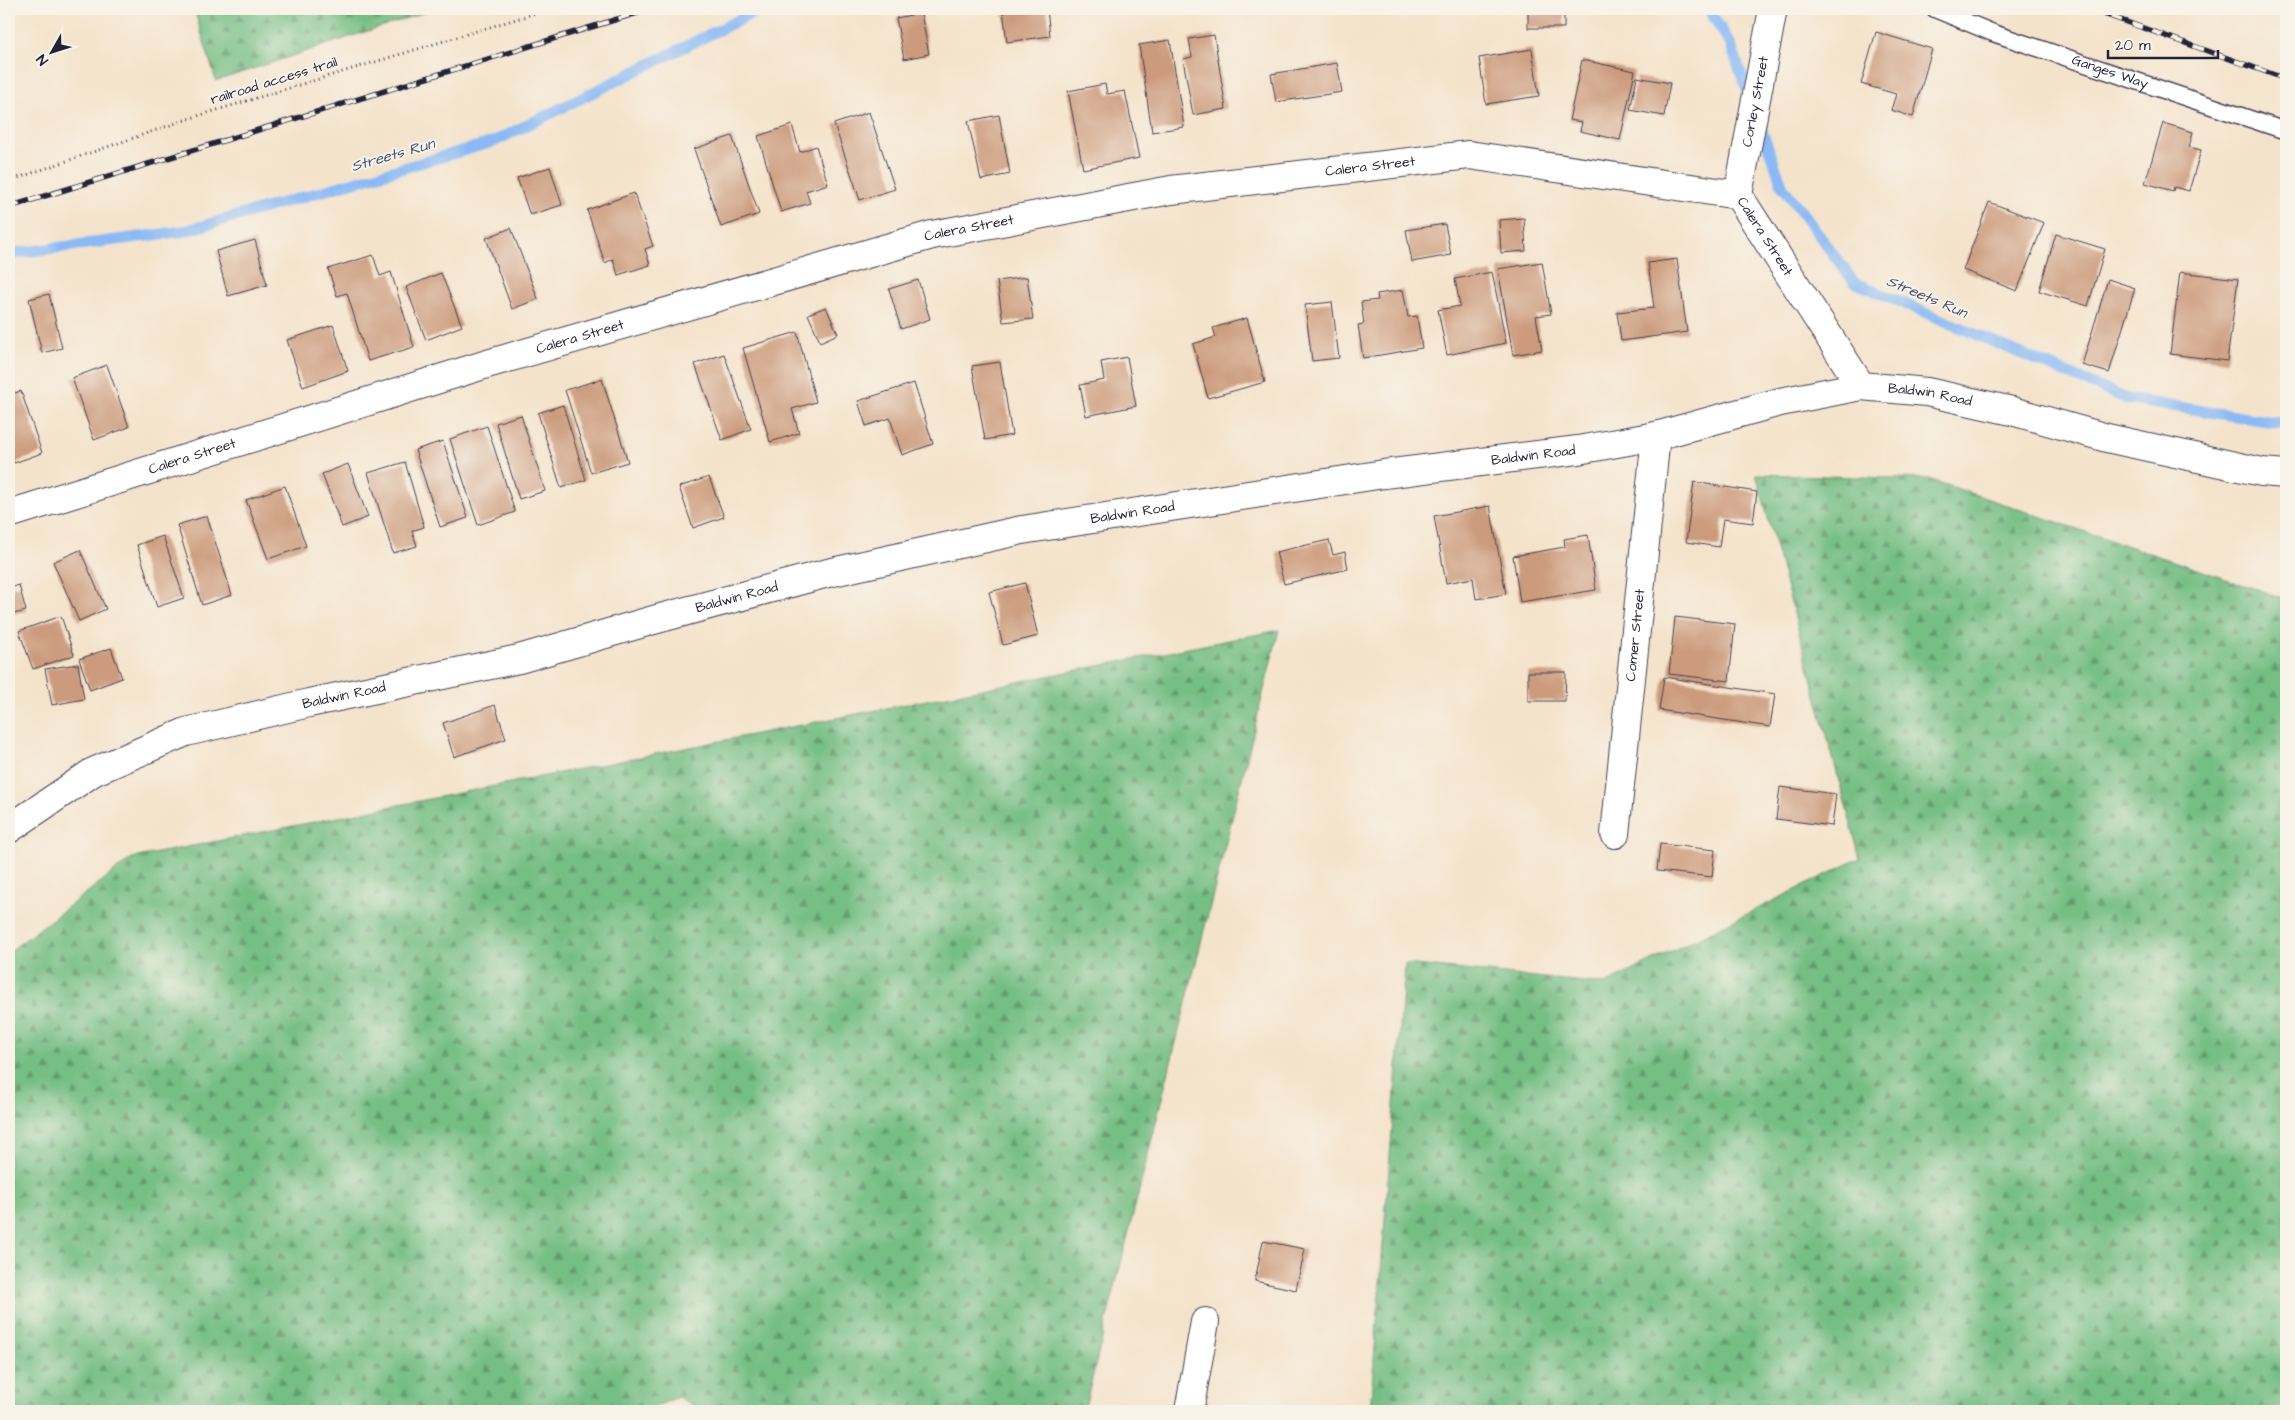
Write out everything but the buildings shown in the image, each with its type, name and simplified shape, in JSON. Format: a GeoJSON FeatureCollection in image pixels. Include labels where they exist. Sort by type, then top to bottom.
{"type":"FeatureCollection","features":[{"type":"Feature","properties":{"kind":"street","name":"Corley Street"},"geometry":{"type":"LineString","coordinates":[[1738,195],[1773,9]]}},
{"type":"Feature","properties":{"kind":"street","name":"Calera Street"},"geometry":{"type":"LineString","coordinates":[[9,514],[487,364],[932,235],[1162,192],[1469,155],[1738,195],[1860,386]]}},
{"type":"Feature","properties":{"kind":"street","name":"Baldwin Road"},"geometry":{"type":"LineString","coordinates":[[9,828],[93,772],[186,732],[309,703],[519,659],[657,619],[828,573],[1022,530],[1384,474],[1578,450],[1656,436],[1780,402],[1860,386],[1928,392],[2012,411],[2107,438],[2262,472],[2286,474]]}},
{"type":"Feature","properties":{"kind":"street","name":"Comer Street"},"geometry":{"type":"LineString","coordinates":[[1616,834],[1656,436]]}},
{"type":"Feature","properties":{"kind":"street"},"geometry":{"type":"LineString","coordinates":[[1189,1411],[1205,1322]]}},
{"type":"Feature","properties":{"kind":"lane","name":"Ganges Way"},"geometry":{"type":"LineString","coordinates":[[1935,9],[1992,33],[2286,131]]}},
{"type":"Feature","properties":{"kind":"path","name":"railroad access trail"},"geometry":{"type":"LineString","coordinates":[[9,181],[191,118],[549,9]]}},
{"type":"Feature","properties":{"kind":"green space"},"geometry":{"type":"Polygon","coordinates":[[[194,9],[435,9],[216,81],[194,9]]]}},
{"type":"Feature","properties":{"kind":"green space"},"geometry":{"type":"Polygon","coordinates":[[[1756,474],[1929,479],[2286,599],[2286,1411],[1370,1411],[1405,964],[1605,984],[1860,858],[1756,474]]]}},
{"type":"Feature","properties":{"kind":"green space"},"geometry":{"type":"Polygon","coordinates":[[[1279,630],[1084,1411],[701,1411],[678,1397],[645,1411],[9,1411],[9,952],[132,858],[1279,630]]]}},
{"type":"Feature","properties":{"kind":"waterway","name":"Streets Run"},"geometry":{"type":"LineString","coordinates":[[9,254],[185,231],[493,142],[761,9]]}},
{"type":"Feature","properties":{"kind":"waterway","name":"Streets Run"},"geometry":{"type":"LineString","coordinates":[[1708,9],[1730,43],[1750,98]]}},
{"type":"Feature","properties":{"kind":"waterway","name":"Streets Run"},"geometry":{"type":"LineString","coordinates":[[1758,120],[1783,187],[1854,282],[2127,399],[2286,424]]}},
{"type":"Feature","properties":{"kind":"railway"},"geometry":{"type":"LineString","coordinates":[[9,207],[650,9]]}},
{"type":"Feature","properties":{"kind":"railway"},"geometry":{"type":"LineString","coordinates":[[2090,9],[2286,79]]}}]}
